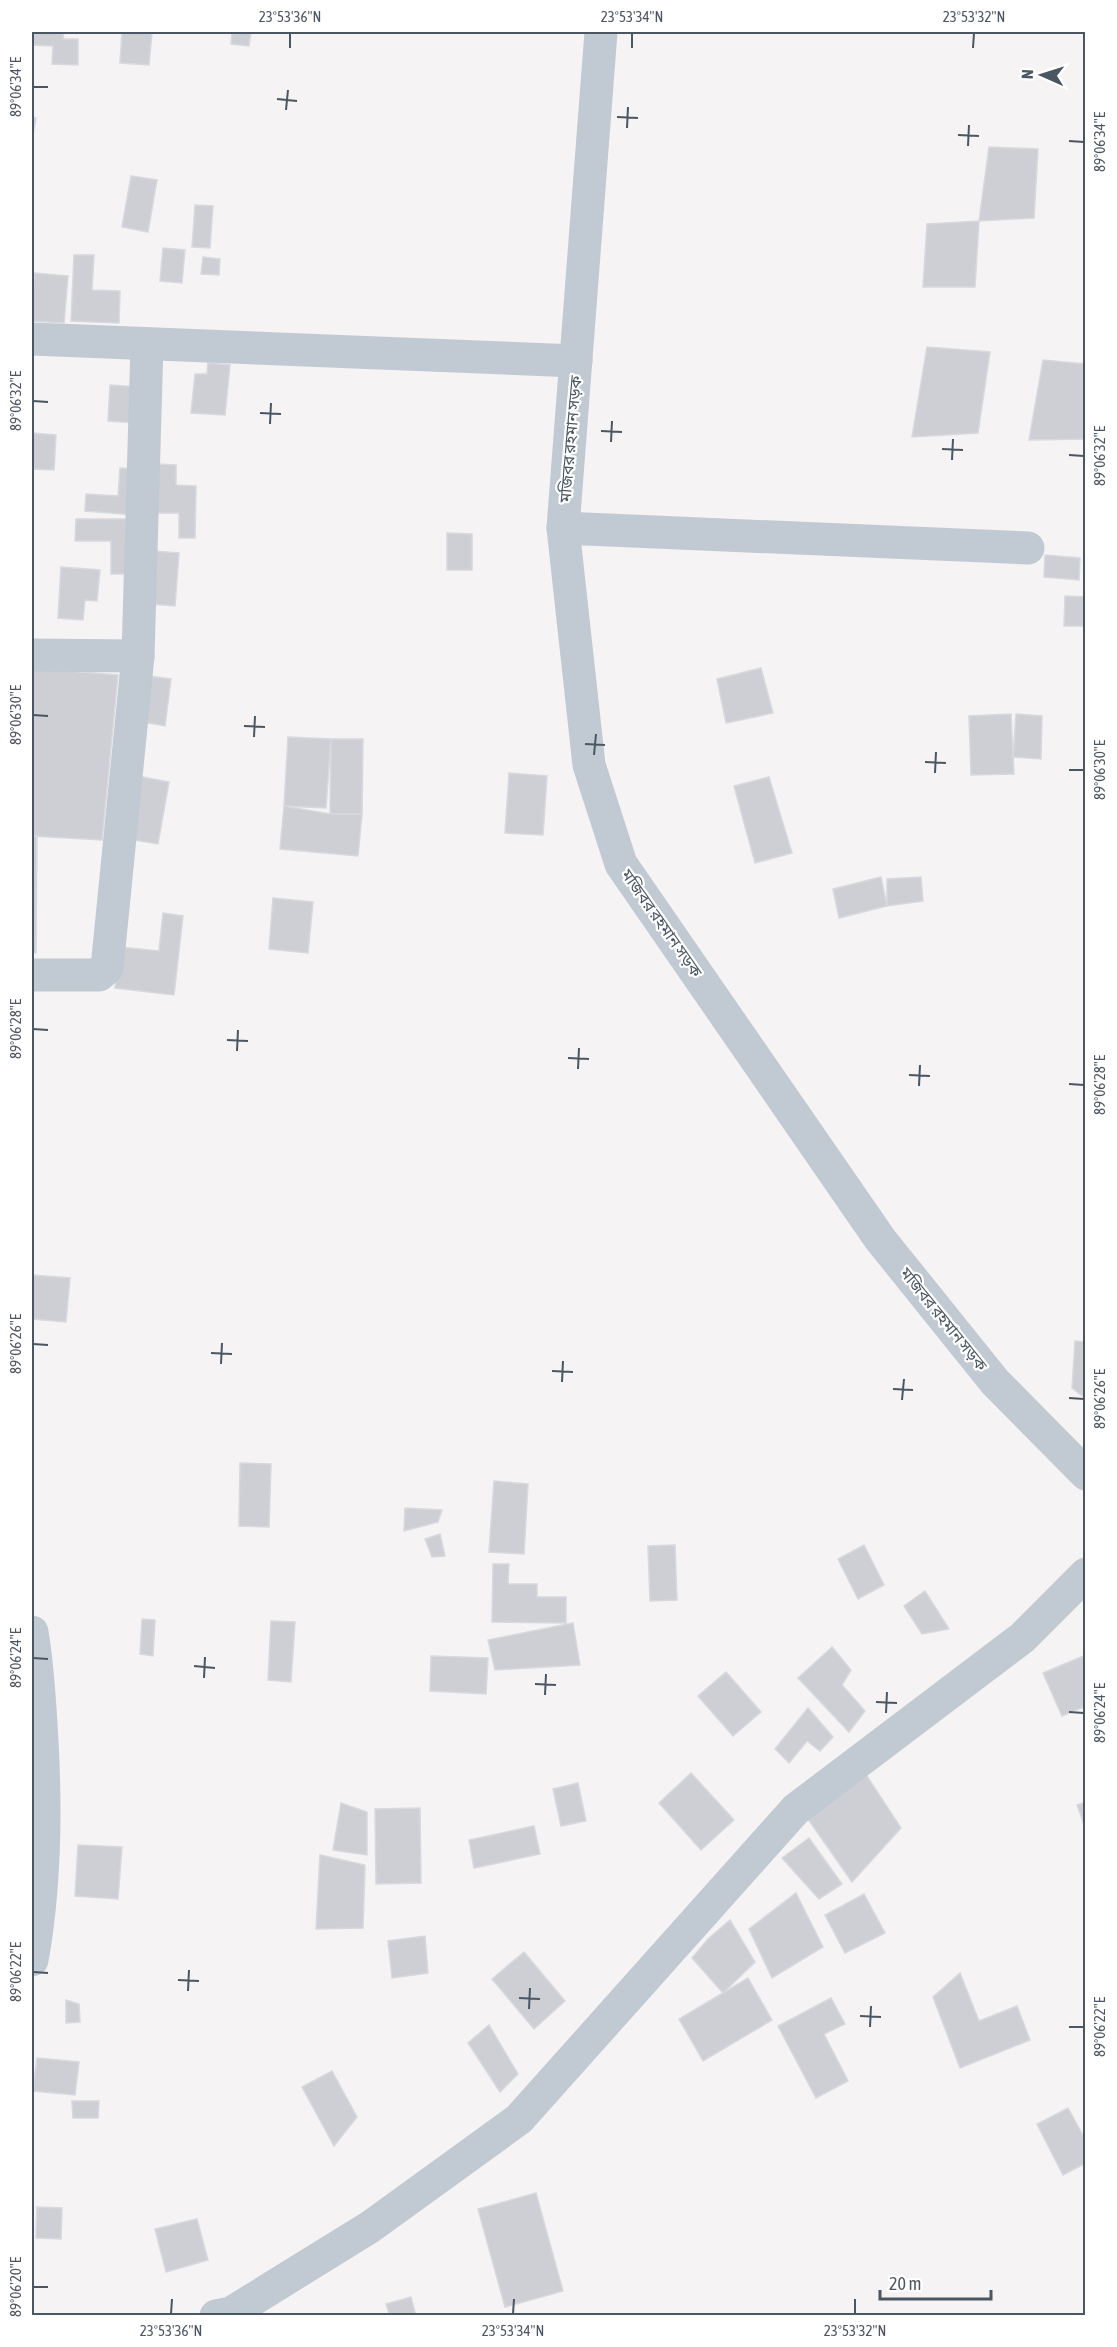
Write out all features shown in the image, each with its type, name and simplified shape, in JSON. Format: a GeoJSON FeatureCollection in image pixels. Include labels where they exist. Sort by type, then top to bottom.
{"type":"FeatureCollection","features":[{"type":"Feature","properties":{"kind":"street","name":"মজিবর রহমান সড়ক"},"geometry":{"type":"LineString","coordinates":[[601,32],[562,528],[590,765],[621,864],[880,1239],[994,1382],[1086,1474]]}},
{"type":"Feature","properties":{"kind":"street"},"geometry":{"type":"LineString","coordinates":[[32,339],[576,361]]}},
{"type":"Feature","properties":{"kind":"street"},"geometry":{"type":"LineString","coordinates":[[32,975],[99,975],[107,968],[138,656],[147,344]]}},
{"type":"Feature","properties":{"kind":"street"},"geometry":{"type":"LineString","coordinates":[[562,528],[1028,548]]}},
{"type":"Feature","properties":{"kind":"street"},"geometry":{"type":"LineString","coordinates":[[32,656],[138,656]]}},
{"type":"Feature","properties":{"kind":"street"},"geometry":{"type":"LineString","coordinates":[[216,2316],[231,2313],[369,2227],[519,2120],[796,1809],[1022,1638],[1086,1574]]}},
{"type":"Feature","properties":{"kind":"street"},"geometry":{"type":"LineString","coordinates":[[32,1632],[38,1668],[45,1797],[38,1923],[32,1960]]}},
{"type":"Feature","properties":{"kind":"building"},"geometry":{"type":"Polygon","coordinates":[[[32,32],[64,32],[63,39],[78,39],[78,65],[52,64],[53,46],[32,45],[32,32]]]}},
{"type":"Feature","properties":{"kind":"building"},"geometry":{"type":"Polygon","coordinates":[[[122,32],[152,32],[149,65],[120,63],[122,32]]]}},
{"type":"Feature","properties":{"kind":"building"},"geometry":{"type":"Polygon","coordinates":[[[232,32],[251,32],[249,46],[231,44],[232,32]]]}},
{"type":"Feature","properties":{"kind":"building"},"geometry":{"type":"Polygon","coordinates":[[[32,117],[36,118],[32,140],[32,117]]]}},
{"type":"Feature","properties":{"kind":"building"},"geometry":{"type":"Polygon","coordinates":[[[989,147],[1038,149],[1034,218],[979,221],[989,147]]]}},
{"type":"Feature","properties":{"kind":"building"},"geometry":{"type":"Polygon","coordinates":[[[131,176],[157,180],[148,232],[122,227],[131,176]]]}},
{"type":"Feature","properties":{"kind":"building"},"geometry":{"type":"Polygon","coordinates":[[[195,205],[213,206],[210,248],[192,247],[195,205]]]}},
{"type":"Feature","properties":{"kind":"building"},"geometry":{"type":"Polygon","coordinates":[[[979,221],[975,287],[923,287],[927,224],[979,221]]]}},
{"type":"Feature","properties":{"kind":"building"},"geometry":{"type":"Polygon","coordinates":[[[163,248],[185,250],[182,283],[160,281],[163,248]]]}},
{"type":"Feature","properties":{"kind":"building"},"geometry":{"type":"Polygon","coordinates":[[[74,255],[94,255],[92,290],[120,291],[119,323],[71,321],[74,255]]]}},
{"type":"Feature","properties":{"kind":"building"},"geometry":{"type":"Polygon","coordinates":[[[203,257],[220,259],[219,275],[201,274],[203,257]]]}},
{"type":"Feature","properties":{"kind":"building"},"geometry":{"type":"Polygon","coordinates":[[[34,273],[68,276],[64,323],[32,321],[34,273]]]}},
{"type":"Feature","properties":{"kind":"building"},"geometry":{"type":"Polygon","coordinates":[[[927,347],[990,352],[978,433],[912,437],[927,347]]]}},
{"type":"Feature","properties":{"kind":"building"},"geometry":{"type":"Polygon","coordinates":[[[1043,360],[1085,364],[1086,439],[1029,440],[1043,360]]]}},
{"type":"Feature","properties":{"kind":"building"},"geometry":{"type":"Polygon","coordinates":[[[208,363],[230,365],[225,415],[191,413],[195,374],[207,374],[208,363]]]}},
{"type":"Feature","properties":{"kind":"building"},"geometry":{"type":"Polygon","coordinates":[[[110,385],[139,387],[137,423],[108,421],[110,385]]]}},
{"type":"Feature","properties":{"kind":"building"},"geometry":{"type":"Polygon","coordinates":[[[32,433],[56,435],[54,470],[32,469],[32,433]]]}},
{"type":"Feature","properties":{"kind":"building"},"geometry":{"type":"Polygon","coordinates":[[[157,464],[176,465],[176,485],[196,486],[195,538],[179,538],[179,513],[155,513],[157,464]]]}},
{"type":"Feature","properties":{"kind":"building"},"geometry":{"type":"Polygon","coordinates":[[[120,468],[138,469],[135,515],[85,511],[86,494],[118,496],[120,468]]]}},
{"type":"Feature","properties":{"kind":"building"},"geometry":{"type":"Polygon","coordinates":[[[76,519],[136,519],[135,574],[111,574],[111,541],[75,541],[76,519]]]}},
{"type":"Feature","properties":{"kind":"building"},"geometry":{"type":"Polygon","coordinates":[[[447,533],[472,534],[472,570],[447,570],[447,533]]]}},
{"type":"Feature","properties":{"kind":"building"},"geometry":{"type":"Polygon","coordinates":[[[154,551],[179,553],[175,606],[151,604],[154,551]]]}},
{"type":"Feature","properties":{"kind":"building"},"geometry":{"type":"Polygon","coordinates":[[[1045,555],[1080,558],[1079,580],[1044,577],[1045,555]]]}},
{"type":"Feature","properties":{"kind":"building"},"geometry":{"type":"Polygon","coordinates":[[[61,567],[100,570],[97,601],[85,600],[83,620],[58,618],[61,567]]]}},
{"type":"Feature","properties":{"kind":"building"},"geometry":{"type":"Polygon","coordinates":[[[1065,596],[1086,597],[1086,626],[1064,626],[1065,596]]]}},
{"type":"Feature","properties":{"kind":"building"},"geometry":{"type":"Polygon","coordinates":[[[32,668],[118,675],[102,840],[32,836],[32,668]]]}},
{"type":"Feature","properties":{"kind":"building"},"geometry":{"type":"Polygon","coordinates":[[[761,668],[773,713],[726,723],[717,679],[761,668]]]}},
{"type":"Feature","properties":{"kind":"building"},"geometry":{"type":"Polygon","coordinates":[[[148,676],[171,679],[165,726],[142,722],[148,676]]]}},
{"type":"Feature","properties":{"kind":"building"},"geometry":{"type":"Polygon","coordinates":[[[1011,714],[1014,774],[971,775],[969,716],[1011,714]]]}},
{"type":"Feature","properties":{"kind":"building"},"geometry":{"type":"Polygon","coordinates":[[[1016,714],[1042,716],[1041,759],[1013,757],[1016,714]]]}},
{"type":"Feature","properties":{"kind":"building"},"geometry":{"type":"Polygon","coordinates":[[[288,737],[331,739],[326,808],[284,806],[288,737]]]}},
{"type":"Feature","properties":{"kind":"building"},"geometry":{"type":"Polygon","coordinates":[[[331,739],[363,739],[362,814],[330,814],[331,739]]]}},
{"type":"Feature","properties":{"kind":"building"},"geometry":{"type":"Polygon","coordinates":[[[509,773],[547,776],[543,835],[505,833],[509,773]]]}},
{"type":"Feature","properties":{"kind":"building"},"geometry":{"type":"Polygon","coordinates":[[[138,776],[169,782],[158,844],[128,839],[138,776]]]}},
{"type":"Feature","properties":{"kind":"building"},"geometry":{"type":"Polygon","coordinates":[[[769,777],[792,853],[755,863],[734,786],[769,777]]]}},
{"type":"Feature","properties":{"kind":"building"},"geometry":{"type":"Polygon","coordinates":[[[284,806],[330,814],[362,814],[358,856],[280,849],[284,806]]]}},
{"type":"Feature","properties":{"kind":"building"},"geometry":{"type":"Polygon","coordinates":[[[32,836],[37,836],[36,953],[32,952],[32,836]]]}},
{"type":"Feature","properties":{"kind":"building"},"geometry":{"type":"Polygon","coordinates":[[[881,877],[887,906],[839,918],[833,889],[881,877]]]}},
{"type":"Feature","properties":{"kind":"building"},"geometry":{"type":"Polygon","coordinates":[[[921,877],[923,901],[887,906],[887,879],[921,877]]]}},
{"type":"Feature","properties":{"kind":"building"},"geometry":{"type":"Polygon","coordinates":[[[273,898],[313,902],[308,953],[269,949],[273,898]]]}},
{"type":"Feature","properties":{"kind":"building"},"geometry":{"type":"Polygon","coordinates":[[[163,913],[183,916],[174,995],[115,988],[120,947],[159,951],[163,913]]]}},
{"type":"Feature","properties":{"kind":"building"},"geometry":{"type":"Polygon","coordinates":[[[32,1275],[70,1278],[66,1322],[32,1319],[32,1275]]]}},
{"type":"Feature","properties":{"kind":"building"},"geometry":{"type":"Polygon","coordinates":[[[1075,1341],[1086,1342],[1086,1399],[1072,1388],[1075,1341]]]}},
{"type":"Feature","properties":{"kind":"building"},"geometry":{"type":"Polygon","coordinates":[[[240,1463],[271,1464],[269,1527],[239,1526],[240,1463]]]}},
{"type":"Feature","properties":{"kind":"building"},"geometry":{"type":"Polygon","coordinates":[[[494,1481],[528,1484],[524,1554],[489,1552],[494,1481]]]}},
{"type":"Feature","properties":{"kind":"building"},"geometry":{"type":"Polygon","coordinates":[[[405,1508],[442,1510],[438,1522],[404,1531],[405,1508]]]}},
{"type":"Feature","properties":{"kind":"building"},"geometry":{"type":"Polygon","coordinates":[[[440,1534],[445,1556],[432,1557],[425,1539],[440,1534]]]}},
{"type":"Feature","properties":{"kind":"building"},"geometry":{"type":"Polygon","coordinates":[[[675,1545],[677,1600],[650,1601],[648,1546],[675,1545]]]}},
{"type":"Feature","properties":{"kind":"building"},"geometry":{"type":"Polygon","coordinates":[[[864,1545],[884,1585],[858,1599],[838,1559],[864,1545]]]}},
{"type":"Feature","properties":{"kind":"building"},"geometry":{"type":"Polygon","coordinates":[[[493,1564],[509,1564],[508,1584],[537,1584],[537,1597],[566,1597],[566,1623],[492,1622],[493,1564]]]}},
{"type":"Feature","properties":{"kind":"building"},"geometry":{"type":"Polygon","coordinates":[[[925,1591],[949,1629],[922,1634],[904,1606],[925,1591]]]}},
{"type":"Feature","properties":{"kind":"building"},"geometry":{"type":"Polygon","coordinates":[[[142,1619],[155,1620],[153,1656],[140,1654],[142,1619]]]}},
{"type":"Feature","properties":{"kind":"building"},"geometry":{"type":"Polygon","coordinates":[[[271,1621],[295,1622],[291,1682],[268,1680],[271,1621]]]}},
{"type":"Feature","properties":{"kind":"building"},"geometry":{"type":"Polygon","coordinates":[[[573,1623],[580,1665],[495,1670],[488,1640],[573,1623]]]}},
{"type":"Feature","properties":{"kind":"building"},"geometry":{"type":"Polygon","coordinates":[[[832,1647],[851,1670],[842,1685],[865,1711],[849,1732],[798,1678],[832,1647]]]}},
{"type":"Feature","properties":{"kind":"building"},"geometry":{"type":"Polygon","coordinates":[[[1086,1655],[1086,1706],[1062,1716],[1043,1673],[1086,1655]]]}},
{"type":"Feature","properties":{"kind":"building"},"geometry":{"type":"Polygon","coordinates":[[[431,1656],[488,1658],[486,1694],[430,1691],[431,1656]]]}},
{"type":"Feature","properties":{"kind":"building"},"geometry":{"type":"Polygon","coordinates":[[[726,1672],[761,1712],[733,1736],[698,1696],[726,1672]]]}},
{"type":"Feature","properties":{"kind":"building"},"geometry":{"type":"Polygon","coordinates":[[[808,1708],[833,1737],[820,1751],[807,1741],[789,1763],[775,1749],[808,1708]]]}},
{"type":"Feature","properties":{"kind":"building"},"geometry":{"type":"Polygon","coordinates":[[[863,1770],[901,1828],[852,1882],[808,1819],[863,1770]]]}},
{"type":"Feature","properties":{"kind":"building"},"geometry":{"type":"Polygon","coordinates":[[[691,1773],[734,1820],[701,1850],[659,1803],[691,1773]]]}},
{"type":"Feature","properties":{"kind":"building"},"geometry":{"type":"Polygon","coordinates":[[[578,1783],[586,1821],[561,1826],[553,1789],[578,1783]]]}},
{"type":"Feature","properties":{"kind":"building"},"geometry":{"type":"Polygon","coordinates":[[[1086,1802],[1086,1830],[1077,1805],[1086,1802]]]}},
{"type":"Feature","properties":{"kind":"building"},"geometry":{"type":"Polygon","coordinates":[[[341,1803],[367,1812],[367,1855],[333,1850],[341,1803]]]}},
{"type":"Feature","properties":{"kind":"building"},"geometry":{"type":"Polygon","coordinates":[[[420,1808],[421,1883],[376,1884],[375,1809],[420,1808]]]}},
{"type":"Feature","properties":{"kind":"building"},"geometry":{"type":"Polygon","coordinates":[[[534,1826],[540,1854],[474,1868],[469,1840],[534,1826]]]}},
{"type":"Feature","properties":{"kind":"building"},"geometry":{"type":"Polygon","coordinates":[[[809,1838],[842,1884],[819,1899],[782,1858],[809,1838]]]}},
{"type":"Feature","properties":{"kind":"building"},"geometry":{"type":"Polygon","coordinates":[[[78,1845],[122,1847],[118,1899],[75,1896],[78,1845]]]}},
{"type":"Feature","properties":{"kind":"building"},"geometry":{"type":"Polygon","coordinates":[[[320,1855],[365,1865],[363,1928],[316,1929],[320,1855]]]}},
{"type":"Feature","properties":{"kind":"building"},"geometry":{"type":"Polygon","coordinates":[[[796,1893],[823,1947],[772,1978],[749,1929],[796,1893]]]}},
{"type":"Feature","properties":{"kind":"building"},"geometry":{"type":"Polygon","coordinates":[[[864,1894],[885,1933],[845,1953],[825,1915],[864,1894]]]}},
{"type":"Feature","properties":{"kind":"building"},"geometry":{"type":"Polygon","coordinates":[[[730,1920],[755,1962],[723,1993],[692,1958],[708,1939],[730,1920]]]}},
{"type":"Feature","properties":{"kind":"building"},"geometry":{"type":"Polygon","coordinates":[[[425,1936],[428,1973],[392,1978],[388,1941],[425,1936]]]}},
{"type":"Feature","properties":{"kind":"building"},"geometry":{"type":"Polygon","coordinates":[[[524,1952],[565,2001],[534,2029],[492,1979],[524,1952]]]}},
{"type":"Feature","properties":{"kind":"building"},"geometry":{"type":"Polygon","coordinates":[[[960,1973],[979,2021],[1017,2006],[1030,2040],[960,2068],[933,1997],[960,1973]]]}},
{"type":"Feature","properties":{"kind":"building"},"geometry":{"type":"Polygon","coordinates":[[[748,1978],[772,2020],[703,2061],[679,2019],[748,1978]]]}},
{"type":"Feature","properties":{"kind":"building"},"geometry":{"type":"Polygon","coordinates":[[[831,1998],[845,2024],[824,2034],[848,2081],[816,2098],[778,2026],[831,1998]]]}},
{"type":"Feature","properties":{"kind":"building"},"geometry":{"type":"Polygon","coordinates":[[[66,2000],[79,2004],[80,2022],[66,2023],[66,2000]]]}},
{"type":"Feature","properties":{"kind":"building"},"geometry":{"type":"Polygon","coordinates":[[[489,2025],[518,2074],[500,2092],[468,2043],[489,2025]]]}},
{"type":"Feature","properties":{"kind":"building"},"geometry":{"type":"Polygon","coordinates":[[[37,2058],[79,2062],[75,2095],[33,2091],[37,2058]]]}},
{"type":"Feature","properties":{"kind":"building"},"geometry":{"type":"Polygon","coordinates":[[[332,2071],[357,2117],[334,2146],[302,2087],[332,2071]]]}},
{"type":"Feature","properties":{"kind":"building"},"geometry":{"type":"Polygon","coordinates":[[[72,2101],[99,2101],[98,2118],[73,2118],[72,2101]]]}},
{"type":"Feature","properties":{"kind":"building"},"geometry":{"type":"Polygon","coordinates":[[[1068,2108],[1086,2141],[1086,2163],[1063,2175],[1037,2124],[1068,2108]]]}},
{"type":"Feature","properties":{"kind":"building"},"geometry":{"type":"Polygon","coordinates":[[[536,2193],[563,2291],[505,2307],[478,2209],[536,2193]]]}},
{"type":"Feature","properties":{"kind":"building"},"geometry":{"type":"Polygon","coordinates":[[[37,2207],[62,2208],[61,2239],[36,2238],[37,2207]]]}},
{"type":"Feature","properties":{"kind":"building"},"geometry":{"type":"Polygon","coordinates":[[[197,2219],[208,2260],[166,2272],[155,2229],[197,2219]]]}},
{"type":"Feature","properties":{"kind":"building"},"geometry":{"type":"Polygon","coordinates":[[[411,2297],[416,2316],[390,2316],[386,2304],[411,2297]]]}}]}
